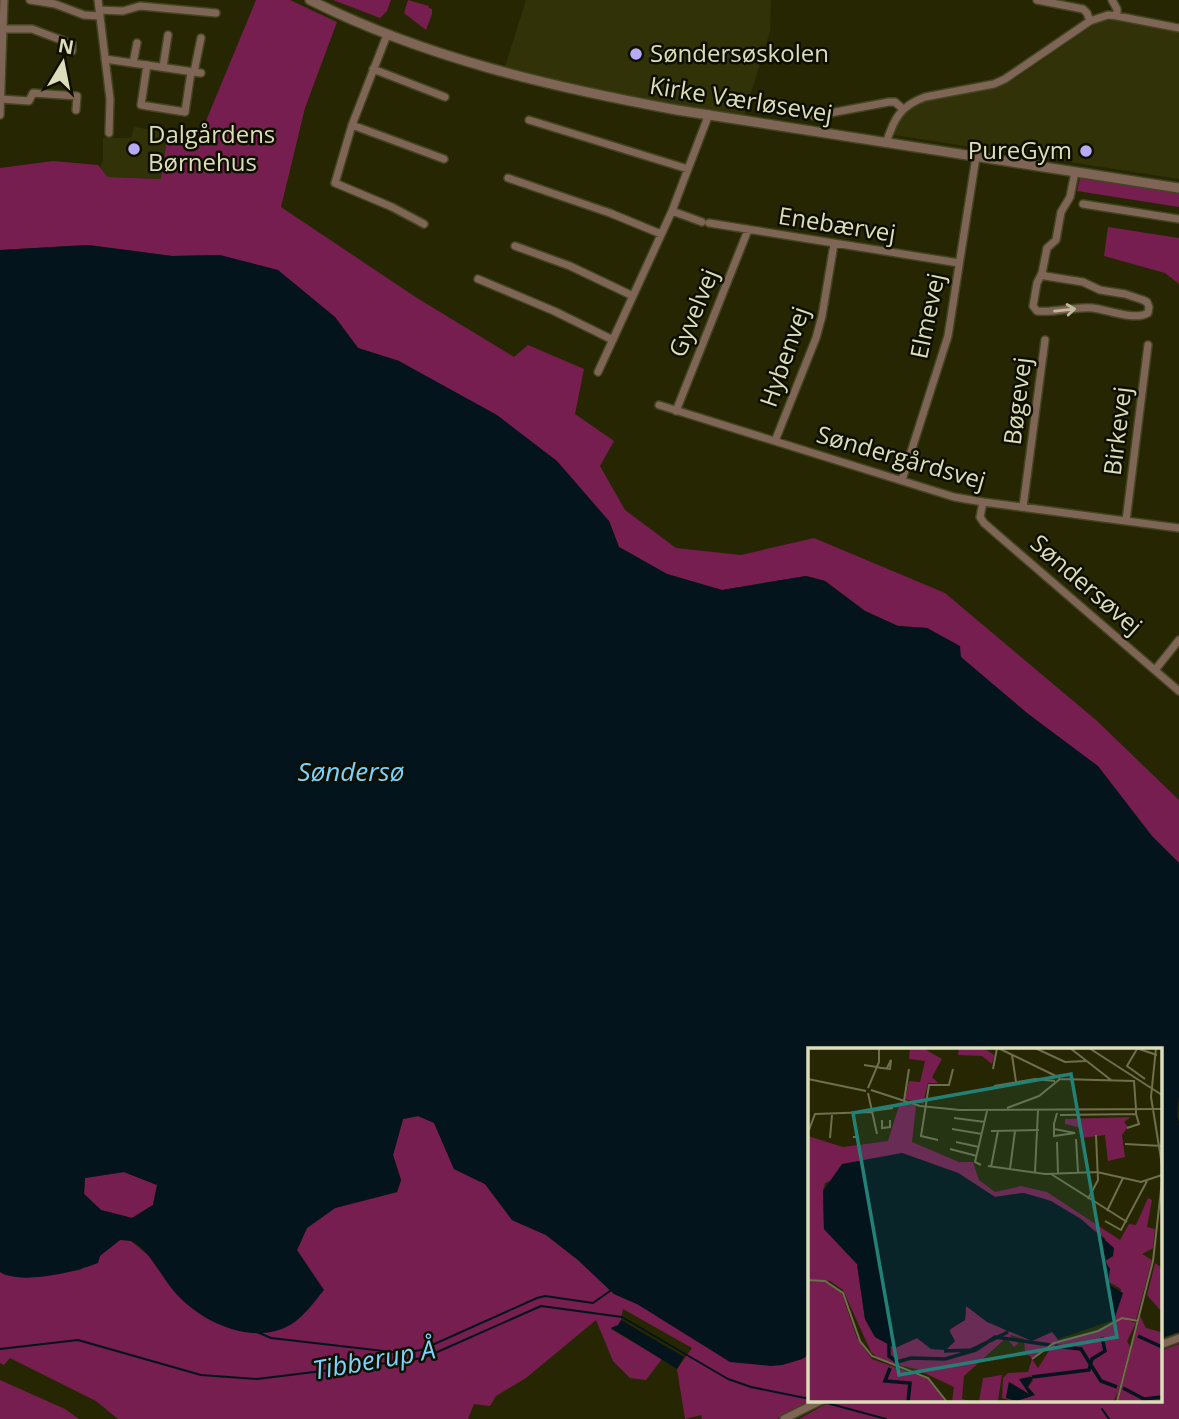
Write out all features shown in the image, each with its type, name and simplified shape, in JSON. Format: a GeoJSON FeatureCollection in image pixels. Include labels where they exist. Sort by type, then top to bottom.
{"type":"FeatureCollection","features":[{"type":"Feature","properties":{"kind":"street"},"geometry":{"type":"LineString","coordinates":[[0,115],[4,0]]}},
{"type":"Feature","properties":{"kind":"street"},"geometry":{"type":"LineString","coordinates":[[30,0],[55,4],[84,15],[123,11],[140,6],[216,13]]}},
{"type":"Feature","properties":{"kind":"street"},"geometry":{"type":"LineString","coordinates":[[98,0],[110,99],[109,133]]}},
{"type":"Feature","properties":{"kind":"street","name":"Kirke Værløsevej"},"geometry":{"type":"LineString","coordinates":[[310,0],[387,35],[456,59],[610,98],[1179,188]]}},
{"type":"Feature","properties":{"kind":"street"},"geometry":{"type":"LineString","coordinates":[[1037,0],[1083,9],[1090,21]]}},
{"type":"Feature","properties":{"kind":"street"},"geometry":{"type":"LineString","coordinates":[[1112,0],[1117,16]]}},
{"type":"Feature","properties":{"kind":"street"},"geometry":{"type":"LineString","coordinates":[[886,143],[896,118],[914,101],[994,84],[1005,79],[1090,21],[1108,15],[1179,28]]}},
{"type":"Feature","properties":{"kind":"street"},"geometry":{"type":"LineString","coordinates":[[2,29],[32,29],[72,44],[72,51]]}},
{"type":"Feature","properties":{"kind":"street"},"geometry":{"type":"LineString","coordinates":[[387,35],[352,125],[335,183],[424,224]]}},
{"type":"Feature","properties":{"kind":"street"},"geometry":{"type":"LineString","coordinates":[[163,67],[168,36]]}},
{"type":"Feature","properties":{"kind":"street"},"geometry":{"type":"LineString","coordinates":[[147,65],[141,105],[185,112],[201,38]]}},
{"type":"Feature","properties":{"kind":"street"},"geometry":{"type":"LineString","coordinates":[[133,63],[136,43]]}},
{"type":"Feature","properties":{"kind":"street"},"geometry":{"type":"LineString","coordinates":[[105,59],[195,72]]}},
{"type":"Feature","properties":{"kind":"street"},"geometry":{"type":"LineString","coordinates":[[373,69],[445,97]]}},
{"type":"Feature","properties":{"kind":"street"},"geometry":{"type":"LineString","coordinates":[[1,99],[29,101],[33,93],[77,96],[76,110]]}},
{"type":"Feature","properties":{"kind":"street"},"geometry":{"type":"LineString","coordinates":[[814,116],[889,102],[899,104],[903,109]]}},
{"type":"Feature","properties":{"kind":"street"},"geometry":{"type":"LineString","coordinates":[[598,372],[672,211],[709,114]]}},
{"type":"Feature","properties":{"kind":"street"},"geometry":{"type":"LineString","coordinates":[[529,120],[688,169]]}},
{"type":"Feature","properties":{"kind":"street"},"geometry":{"type":"LineString","coordinates":[[352,125],[444,159]]}},
{"type":"Feature","properties":{"kind":"street","name":"Elmevej"},"geometry":{"type":"LineString","coordinates":[[902,480],[948,336],[976,157]]}},
{"type":"Feature","properties":{"kind":"street"},"geometry":{"type":"LineString","coordinates":[[1042,273],[1045,276],[1083,282],[1100,290],[1143,300],[1149,307],[1148,313],[1134,316],[1089,307],[1046,312],[1037,311],[1033,306],[1046,248],[1056,240],[1061,212],[1070,197],[1075,172]]}},
{"type":"Feature","properties":{"kind":"street"},"geometry":{"type":"LineString","coordinates":[[508,178],[610,213],[661,234]]}},
{"type":"Feature","properties":{"kind":"street"},"geometry":{"type":"LineString","coordinates":[[1083,204],[1179,219]]}},
{"type":"Feature","properties":{"kind":"street","name":"Enebærvej"},"geometry":{"type":"LineString","coordinates":[[672,211],[705,222],[748,230],[959,263]]}},
{"type":"Feature","properties":{"kind":"street","name":"Gyvelvej"},"geometry":{"type":"LineString","coordinates":[[676,411],[748,230]]}},
{"type":"Feature","properties":{"kind":"street","name":"Hybenvej"},"geometry":{"type":"LineString","coordinates":[[775,441],[816,338],[834,244]]}},
{"type":"Feature","properties":{"kind":"street"},"geometry":{"type":"LineString","coordinates":[[515,246],[570,266],[633,296]]}},
{"type":"Feature","properties":{"kind":"street"},"geometry":{"type":"LineString","coordinates":[[478,279],[554,311],[613,340]]}},
{"type":"Feature","properties":{"kind":"street","name":"Bøgevej"},"geometry":{"type":"LineString","coordinates":[[1023,508],[1045,340]]}},
{"type":"Feature","properties":{"kind":"street","name":"Birkevej"},"geometry":{"type":"LineString","coordinates":[[1126,521],[1148,345]]}},
{"type":"Feature","properties":{"kind":"street","name":"Søndergårdsvej"},"geometry":{"type":"LineString","coordinates":[[659,405],[954,497],[1179,528]]}},
{"type":"Feature","properties":{"kind":"street","name":"Søndersøvej"},"geometry":{"type":"LineString","coordinates":[[983,502],[980,516],[984,523],[1179,691]]}},
{"type":"Feature","properties":{"kind":"street"},"geometry":{"type":"LineString","coordinates":[[1155,670],[1179,640]]}},
{"type":"Feature","properties":{"kind":"street"},"geometry":{"type":"LineString","coordinates":[[1162,1344],[1179,1338]]}},
{"type":"Feature","properties":{"kind":"street"},"geometry":{"type":"LineString","coordinates":[[784,1419],[818,1402]]}},
{"type":"Feature","properties":{"kind":"shaded area"},"geometry":{"type":"Polygon","coordinates":[[[256,0],[290,0],[337,22],[305,108],[281,207],[417,298],[514,357],[528,345],[584,369],[575,414],[614,441],[600,466],[625,510],[676,548],[741,555],[814,538],[945,593],[1096,720],[1179,800],[1179,863],[1027,713],[960,657],[959,646],[927,628],[898,626],[865,611],[825,581],[806,576],[722,590],[667,574],[619,547],[609,521],[399,361],[358,348],[335,317],[220,255],[172,256],[88,245],[0,250],[0,168],[53,161],[98,165],[108,177],[161,179],[168,132],[201,133],[256,0]]]}},
{"type":"Feature","properties":{"kind":"shaded area"},"geometry":{"type":"Polygon","coordinates":[[[333,0],[391,0],[387,11],[380,18],[333,0]]]}},
{"type":"Feature","properties":{"kind":"shaded area"},"geometry":{"type":"Polygon","coordinates":[[[408,0],[432,9],[426,30],[404,13],[408,0]]]}},
{"type":"Feature","properties":{"kind":"shaded area","name":"Søndersøskolen"},"geometry":{"type":"Polygon","coordinates":[[[526,0],[771,0],[770,31],[743,119],[502,76],[526,0]]]}},
{"type":"Feature","properties":{"kind":"shaded area"},"geometry":{"type":"Polygon","coordinates":[[[1104,21],[1118,21],[1179,33],[1179,179],[894,135],[907,111],[917,104],[1001,86],[1104,21]]]}},
{"type":"Feature","properties":{"kind":"shaded area","name":"Dalgårdens Børnehus"},"geometry":{"type":"Polygon","coordinates":[[[134,127],[168,132],[161,179],[108,177],[100,167],[103,160],[103,138],[131,138],[134,127]]]}},
{"type":"Feature","properties":{"kind":"shaded area"},"geometry":{"type":"Polygon","coordinates":[[[1080,178],[1179,193],[1179,207],[1077,191],[1080,178]]]}},
{"type":"Feature","properties":{"kind":"shaded area"},"geometry":{"type":"Polygon","coordinates":[[[1108,227],[1179,238],[1179,284],[1165,273],[1104,256],[1108,227]]]}},
{"type":"Feature","properties":{"kind":"shaded area"},"geometry":{"type":"Polygon","coordinates":[[[418,1116],[434,1122],[454,1169],[485,1184],[512,1220],[546,1235],[614,1294],[752,1364],[782,1365],[808,1355],[808,1402],[810,1402],[777,1419],[702,1419],[701,1415],[685,1419],[677,1369],[692,1348],[623,1309],[618,1326],[611,1329],[662,1359],[646,1380],[630,1378],[613,1361],[596,1320],[526,1378],[496,1396],[490,1406],[474,1404],[468,1419],[118,1419],[96,1401],[10,1358],[4,1365],[0,1363],[0,1272],[26,1278],[80,1270],[120,1240],[131,1241],[149,1256],[174,1291],[297,1250],[307,1228],[335,1208],[397,1192],[401,1180],[393,1155],[403,1119],[418,1116]]]}},
{"type":"Feature","properties":{"kind":"shaded area"},"geometry":{"type":"Polygon","coordinates":[[[124,1172],[157,1185],[153,1205],[132,1218],[101,1210],[84,1194],[85,1178],[124,1172]]]}},
{"type":"Feature","properties":{"kind":"shaded area"},"geometry":{"type":"Polygon","coordinates":[[[1179,1344],[1179,1419],[799,1419],[829,1402],[1162,1402],[1162,1350],[1179,1344]]]}},
{"type":"Feature","properties":{"kind":"shaded area"},"geometry":{"type":"Polygon","coordinates":[[[0,1380],[65,1409],[79,1419],[0,1419],[0,1380]]]}},
{"type":"Feature","properties":{"kind":"water","name":"Søndersø"},"geometry":{"type":"Polygon","coordinates":[[[88,245],[172,256],[220,255],[278,270],[335,317],[358,348],[399,361],[497,415],[557,461],[609,521],[619,547],[667,574],[722,590],[806,576],[825,581],[865,611],[898,626],[927,628],[960,646],[961,657],[1027,713],[1098,766],[1152,836],[1179,863],[1179,1332],[1162,1337],[1162,1048],[808,1048],[808,1355],[782,1365],[730,1362],[637,1304],[614,1294],[546,1235],[512,1220],[485,1184],[454,1169],[434,1123],[418,1116],[403,1119],[393,1155],[401,1180],[397,1192],[335,1208],[307,1228],[297,1250],[324,1290],[300,1318],[275,1331],[243,1332],[196,1312],[173,1290],[143,1250],[130,1241],[120,1240],[100,1256],[98,1263],[76,1270],[35,1277],[10,1276],[0,1272],[0,250],[88,245]],[[124,1172],[85,1178],[84,1194],[101,1210],[132,1218],[153,1205],[157,1185],[124,1172]]]}},
{"type":"Feature","properties":{"kind":"water"},"geometry":{"type":"Polygon","coordinates":[[[621,1320],[684,1357],[677,1369],[611,1328],[621,1320]]]}},
{"type":"Feature","properties":{"kind":"waterway"},"geometry":{"type":"LineString","coordinates":[[257,1332],[271,1338],[401,1353],[421,1350],[537,1298],[545,1296],[593,1303],[610,1291]]}},
{"type":"Feature","properties":{"kind":"waterway","name":"Tibberup Å"},"geometry":{"type":"LineString","coordinates":[[0,1349],[78,1340],[201,1375],[257,1379],[426,1357],[541,1306],[622,1317],[728,1379],[751,1387],[808,1399]]}},
{"type":"Feature","properties":{"kind":"waterway","name":"Tibberup Å"},"geometry":{"type":"LineString","coordinates":[[823,1402],[886,1419]]}},
{"type":"Feature","properties":{"kind":"waterway"},"geometry":{"type":"LineString","coordinates":[[1102,1409],[1109,1419]]}},
{"type":"Feature","properties":{"kind":"place","name":"Søndersøskolen"},"geometry":{"type":"Point","coordinates":[636,54]}},
{"type":"Feature","properties":{"kind":"place","name":"Dalgårdens Børnehus"},"geometry":{"type":"Point","coordinates":[134,149]}},
{"type":"Feature","properties":{"kind":"place","name":"PureGym"},"geometry":{"type":"Point","coordinates":[1086,151]}}]}
